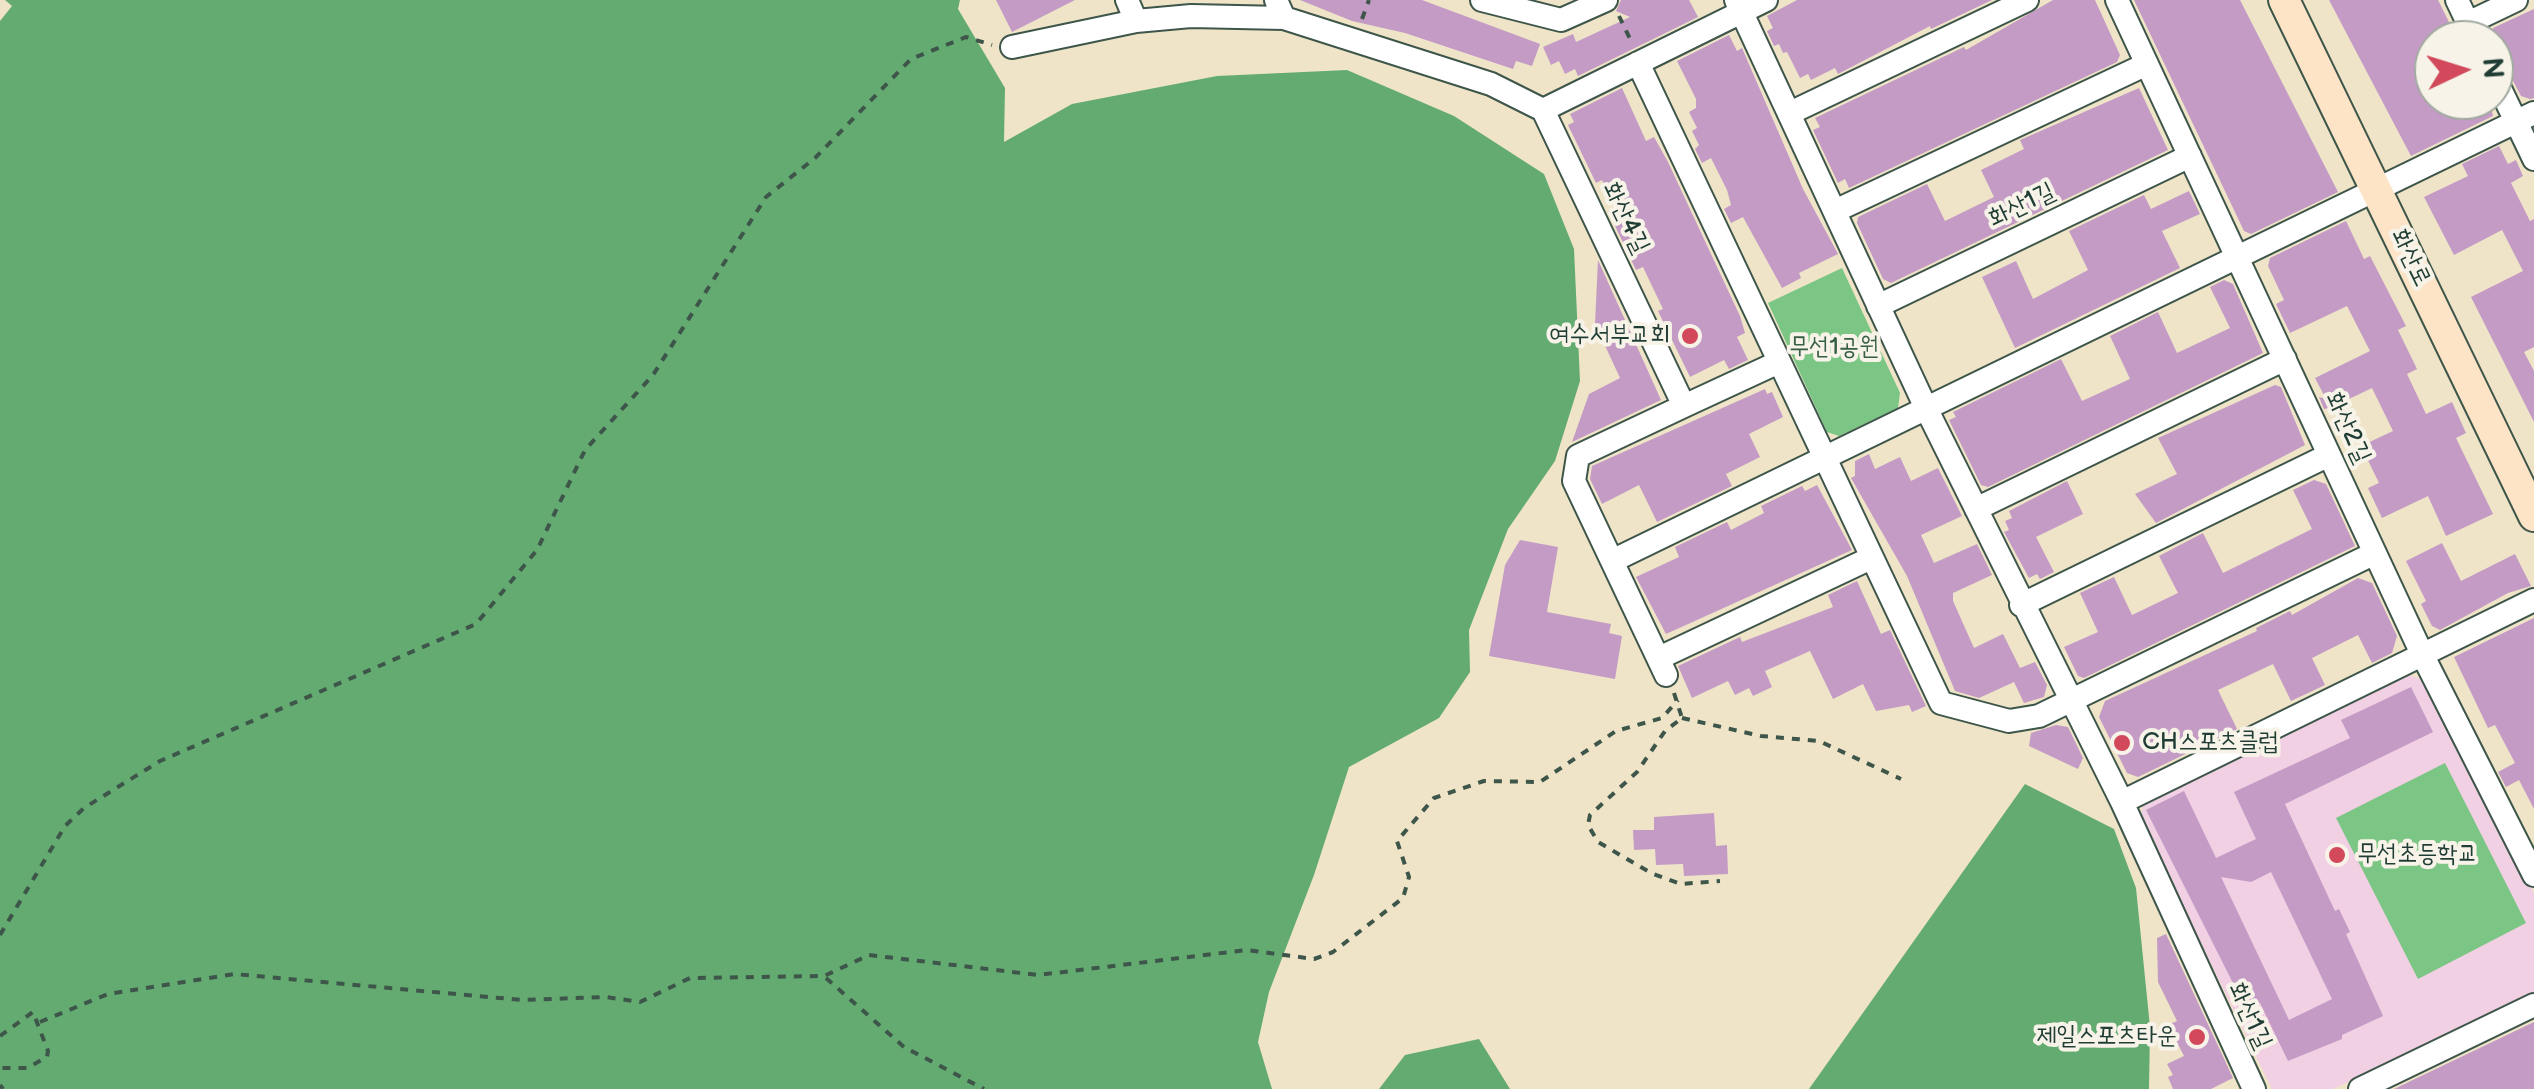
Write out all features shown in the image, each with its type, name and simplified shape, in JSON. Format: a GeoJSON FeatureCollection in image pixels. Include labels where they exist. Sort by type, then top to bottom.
{"type":"FeatureCollection","features":[{"type":"Feature","properties":{"kind":"street"},"geometry":{"type":"LineString","coordinates":[[1482,0],[1520,6],[1561,20],[1612,8]]}},
{"type":"Feature","properties":{"kind":"street"},"geometry":{"type":"LineString","coordinates":[[1012,47],[1131,10],[1190,16],[1280,9],[1491,84],[1543,110],[1640,62],[1739,6],[1766,0]]}},
{"type":"Feature","properties":{"kind":"street"},"geometry":{"type":"LineString","coordinates":[[1790,113],[2027,0]]}},
{"type":"Feature","properties":{"kind":"street","name":"화산2길"},"geometry":{"type":"LineString","coordinates":[[2117,0],[2422,654],[2534,875]]}},
{"type":"Feature","properties":{"kind":"street","name":"화산로"},"geometry":{"type":"LineString","coordinates":[[2284,0],[2534,516]]}},
{"type":"Feature","properties":{"kind":"street"},"geometry":{"type":"LineString","coordinates":[[2488,20],[2516,0]]}},
{"type":"Feature","properties":{"kind":"street","name":"화산1길"},"geometry":{"type":"LineString","coordinates":[[1739,6],[1926,408],[2122,802],[2254,1089]]}},
{"type":"Feature","properties":{"kind":"street"},"geometry":{"type":"LineString","coordinates":[[1640,62],[1941,703],[2021,722],[2070,703],[2375,553]]}},
{"type":"Feature","properties":{"kind":"street"},"geometry":{"type":"LineString","coordinates":[[1836,211],[2147,64]]}},
{"type":"Feature","properties":{"kind":"street","name":"화산4길"},"geometry":{"type":"LineString","coordinates":[[1543,110],[1684,406]]}},
{"type":"Feature","properties":{"kind":"street"},"geometry":{"type":"LineString","coordinates":[[1612,561],[2525,118],[2534,159]]}},
{"type":"Feature","properties":{"kind":"street","name":"화산1길"},"geometry":{"type":"LineString","coordinates":[[1878,306],[2190,156]]}},
{"type":"Feature","properties":{"kind":"street"},"geometry":{"type":"LineString","coordinates":[[1976,509],[2285,359]]}},
{"type":"Feature","properties":{"kind":"street"},"geometry":{"type":"LineString","coordinates":[[1778,362],[1578,456],[1574,480],[1612,561],[1662,666],[1871,558]]}},
{"type":"Feature","properties":{"kind":"street"},"geometry":{"type":"LineString","coordinates":[[2021,605],[2329,454]]}},
{"type":"Feature","properties":{"kind":"street"},"geometry":{"type":"LineString","coordinates":[[2122,802],[2534,600]]}},
{"type":"Feature","properties":{"kind":"street"},"geometry":{"type":"LineString","coordinates":[[2360,1089],[2534,1005]]}},
{"type":"Feature","properties":{"kind":"path"},"geometry":{"type":"LineString","coordinates":[[1612,8],[1640,62]]}},
{"type":"Feature","properties":{"kind":"path"},"geometry":{"type":"LineString","coordinates":[[0,936],[65,826],[84,808],[160,761],[449,640],[476,624],[537,550],[585,450],[653,374],[766,197],[815,158],[910,59],[966,37],[1012,47]]}},
{"type":"Feature","properties":{"kind":"path"},"geometry":{"type":"LineString","coordinates":[[40,1022],[108,994],[234,974],[553,1002],[606,997],[640,1002],[678,982],[701,977],[824,976],[869,954],[1038,974],[1246,950],[1322,957],[1403,898],[1409,877],[1397,841],[1434,798],[1484,781],[1540,782],[1616,731],[1662,718],[1678,700],[1682,718]]}},
{"type":"Feature","properties":{"kind":"path"},"geometry":{"type":"LineString","coordinates":[[1682,718],[1761,736],[1819,741],[1901,779]]}},
{"type":"Feature","properties":{"kind":"path"},"geometry":{"type":"LineString","coordinates":[[1682,718],[1665,731],[1637,772],[1590,815],[1588,825],[1598,842],[1651,873],[1681,884],[1720,881]]}},
{"type":"Feature","properties":{"kind":"path"},"geometry":{"type":"LineString","coordinates":[[824,976],[904,1047],[984,1089]]}},
{"type":"Feature","properties":{"kind":"path"},"geometry":{"type":"LineString","coordinates":[[0,1036],[2,1027],[30,1012],[40,1022],[47,1057],[28,1068],[0,1068]]}},
{"type":"Feature","properties":{"kind":"shaded area","name":"무선초등학교"},"geometry":{"type":"Polygon","coordinates":[[[2409,675],[2427,681],[2534,893],[2534,995],[2333,1089],[2272,1089],[2140,818],[2144,802],[2409,675]]]}},
{"type":"Feature","properties":{"kind":"green space"},"geometry":{"type":"Polygon","coordinates":[[[5,0],[960,0],[958,9],[1005,88],[1004,142],[1072,104],[1217,76],[1347,70],[1454,116],[1544,174],[1574,249],[1580,381],[1555,461],[1508,529],[1469,630],[1470,672],[1439,718],[1349,767],[1314,875],[1269,992],[1258,1042],[1272,1089],[0,1089],[0,21],[12,6],[5,0]]]}},
{"type":"Feature","properties":{"kind":"green space","name":"무선1공원"},"geometry":{"type":"Polygon","coordinates":[[[1842,268],[1900,393],[1898,408],[1839,436],[1827,432],[1768,303],[1842,268]]]}},
{"type":"Feature","properties":{"kind":"green space"},"geometry":{"type":"Polygon","coordinates":[[[2445,763],[2526,923],[2418,979],[2336,818],[2445,763]]]}},
{"type":"Feature","properties":{"kind":"green space"},"geometry":{"type":"Polygon","coordinates":[[[2025,784],[2114,829],[2136,888],[2150,1027],[2149,1089],[1809,1089],[2025,784]]]}},
{"type":"Feature","properties":{"kind":"green space"},"geometry":{"type":"Polygon","coordinates":[[[1479,1039],[1510,1089],[1379,1089],[1405,1055],[1479,1039]]]}},
{"type":"Feature","properties":{"kind":"building"},"geometry":{"type":"Polygon","coordinates":[[[996,0],[1075,0],[1012,32],[996,0]]]}},
{"type":"Feature","properties":{"kind":"building"},"geometry":{"type":"Polygon","coordinates":[[[1300,0],[1422,0],[1540,44],[1532,66],[1516,61],[1513,69],[1405,33],[1352,21],[1300,0]]]}},
{"type":"Feature","properties":{"kind":"building"},"geometry":{"type":"Polygon","coordinates":[[[1621,0],[1689,0],[1698,17],[1578,76],[1575,69],[1565,74],[1559,61],[1551,65],[1543,47],[1573,34],[1576,42],[1630,17],[1616,11],[1621,0]]]}},
{"type":"Feature","properties":{"kind":"building"},"geometry":{"type":"Polygon","coordinates":[[[1797,0],[1992,0],[1931,29],[1930,26],[1838,74],[1835,68],[1811,80],[1808,74],[1800,78],[1787,52],[1783,53],[1779,44],[1774,46],[1767,31],[1773,28],[1767,16],[1797,0]]]}},
{"type":"Feature","properties":{"kind":"building"},"geometry":{"type":"Polygon","coordinates":[[[2053,0],[2095,0],[2120,55],[2117,62],[1849,188],[1845,179],[1838,183],[1813,130],[1820,127],[1815,118],[1964,47],[1966,50],[2053,0]]]}},
{"type":"Feature","properties":{"kind":"building"},"geometry":{"type":"Polygon","coordinates":[[[2134,0],[2240,0],[2338,192],[2251,234],[2244,231],[2134,0]]]}},
{"type":"Feature","properties":{"kind":"building"},"geometry":{"type":"Polygon","coordinates":[[[2329,0],[2438,0],[2448,20],[2414,20],[2414,120],[2485,120],[2411,156],[2329,0]]]}},
{"type":"Feature","properties":{"kind":"building"},"geometry":{"type":"Polygon","coordinates":[[[2534,9],[2534,98],[2521,96],[2514,83],[2514,20],[2510,20],[2534,9]]]}},
{"type":"Feature","properties":{"kind":"building"},"geometry":{"type":"Polygon","coordinates":[[[1729,35],[1737,51],[1742,48],[1803,189],[1838,254],[1799,273],[1801,278],[1782,288],[1743,217],[1731,223],[1724,209],[1731,205],[1727,190],[1711,158],[1702,163],[1695,149],[1699,145],[1692,131],[1697,128],[1689,112],[1696,108],[1696,99],[1677,61],[1729,35]]]}},
{"type":"Feature","properties":{"kind":"building"},"geometry":{"type":"Polygon","coordinates":[[[1622,88],[1646,141],[1654,137],[1668,162],[1740,316],[1745,333],[1737,337],[1748,360],[1729,369],[1724,360],[1690,377],[1658,311],[1663,309],[1643,267],[1636,270],[1608,211],[1615,208],[1602,180],[1596,183],[1568,125],[1574,122],[1570,114],[1622,88]]]}},
{"type":"Feature","properties":{"kind":"building"},"geometry":{"type":"Polygon","coordinates":[[[2139,88],[2168,150],[1891,283],[1883,279],[1857,223],[1858,217],[1927,184],[1945,221],[1994,197],[1981,170],[2024,149],[2020,140],[2139,88]]]}},
{"type":"Feature","properties":{"kind":"building"},"geometry":{"type":"Polygon","coordinates":[[[2499,146],[2508,164],[2516,160],[2523,176],[2511,183],[2530,221],[2534,219],[2534,347],[2524,352],[2534,371],[2534,422],[2471,297],[2523,271],[2502,230],[2454,255],[2424,197],[2468,176],[2462,164],[2499,146]]]}},
{"type":"Feature","properties":{"kind":"building"},"geometry":{"type":"Polygon","coordinates":[[[2189,191],[2200,214],[2162,231],[2180,268],[2015,348],[1982,277],[2016,261],[2033,299],[2088,270],[2069,231],[2144,195],[2151,209],[2189,191]]]}},
{"type":"Feature","properties":{"kind":"building"},"geometry":{"type":"Polygon","coordinates":[[[2346,221],[2364,259],[2370,256],[2406,326],[2398,330],[2417,369],[2407,374],[2426,414],[2452,402],[2466,433],[2456,438],[2493,514],[2446,536],[2428,496],[2382,518],[2368,488],[2379,483],[2361,446],[2393,431],[2372,388],[2324,409],[2319,397],[2326,399],[2315,378],[2370,351],[2347,306],[2290,333],[2276,304],[2284,300],[2268,266],[2270,258],[2346,221]]]}},
{"type":"Feature","properties":{"kind":"building"},"geometry":{"type":"Polygon","coordinates":[[[1598,260],[1661,400],[1572,442],[1589,394],[1620,378],[1595,324],[1598,260]]]}},
{"type":"Feature","properties":{"kind":"building"},"geometry":{"type":"Polygon","coordinates":[[[2224,280],[2233,284],[2263,353],[1988,487],[1981,485],[1949,420],[1956,417],[1953,412],[2061,359],[2082,401],[2130,379],[2110,336],[2158,312],[2177,353],[2230,328],[2210,287],[2224,280]]]}},
{"type":"Feature","properties":{"kind":"building"},"geometry":{"type":"Polygon","coordinates":[[[2275,385],[2281,387],[2305,445],[2156,523],[2135,494],[2177,474],[2158,438],[2275,385]]]}},
{"type":"Feature","properties":{"kind":"building"},"geometry":{"type":"Polygon","coordinates":[[[1765,389],[1767,394],[1772,392],[1783,417],[1749,434],[1760,457],[1726,474],[1732,486],[1657,522],[1639,485],[1602,504],[1590,479],[1592,466],[1765,389]]]}},
{"type":"Feature","properties":{"kind":"building"},"geometry":{"type":"Polygon","coordinates":[[[1869,454],[1875,469],[1900,457],[1911,481],[1938,468],[1962,516],[1921,535],[1934,563],[1977,544],[1992,575],[1953,593],[1953,601],[1974,648],[2003,634],[2020,668],[2035,662],[2047,685],[2044,697],[2024,703],[2014,682],[1979,698],[1955,691],[1907,576],[1851,478],[1855,476],[1855,461],[1869,454]]]}},
{"type":"Feature","properties":{"kind":"building"},"geometry":{"type":"Polygon","coordinates":[[[2314,480],[2326,484],[2355,546],[2084,678],[2078,676],[2064,647],[2098,632],[2080,593],[2114,577],[2132,615],[2178,593],[2159,556],[2203,533],[2223,573],[2312,529],[2293,490],[2314,480]]]}},
{"type":"Feature","properties":{"kind":"building"},"geometry":{"type":"Polygon","coordinates":[[[2067,481],[2083,514],[2036,537],[2054,572],[2040,579],[2037,574],[2029,578],[2004,532],[2009,530],[2005,521],[2012,518],[2009,511],[2067,481]]]}},
{"type":"Feature","properties":{"kind":"building"},"geometry":{"type":"Polygon","coordinates":[[[1817,485],[1852,550],[1666,634],[1636,577],[1679,557],[1675,547],[1727,522],[1731,530],[1764,513],[1761,506],[1802,486],[1805,491],[1817,485]]]}},
{"type":"Feature","properties":{"kind":"building"},"geometry":{"type":"Polygon","coordinates":[[[1520,540],[1558,547],[1547,612],[1611,624],[1609,633],[1622,636],[1615,679],[1489,656],[1505,565],[1520,540]]]}},
{"type":"Feature","properties":{"kind":"building"},"geometry":{"type":"Polygon","coordinates":[[[2442,543],[2461,581],[2515,554],[2531,586],[2508,593],[2440,630],[2432,626],[2421,604],[2426,601],[2406,561],[2442,543]]]}},
{"type":"Feature","properties":{"kind":"building"},"geometry":{"type":"Polygon","coordinates":[[[2358,578],[2372,583],[2397,636],[2392,653],[2372,663],[2358,635],[2312,658],[2325,685],[2291,701],[2273,664],[2218,690],[2237,729],[2138,777],[2127,773],[2099,717],[2105,701],[2257,631],[2256,628],[2290,611],[2292,615],[2358,578]]]}},
{"type":"Feature","properties":{"kind":"building"},"geometry":{"type":"Polygon","coordinates":[[[1857,581],[1881,634],[1890,630],[1926,706],[1912,712],[1909,705],[1876,711],[1863,684],[1833,699],[1810,651],[1765,671],[1772,687],[1753,696],[1749,688],[1735,695],[1728,681],[1692,698],[1678,666],[1740,637],[1742,642],[1833,607],[1828,595],[1857,581]]]}},
{"type":"Feature","properties":{"kind":"building"},"geometry":{"type":"Polygon","coordinates":[[[2534,618],[2534,809],[2519,780],[2506,787],[2498,772],[2515,763],[2495,725],[2488,728],[2454,657],[2534,618]]]}},
{"type":"Feature","properties":{"kind":"building"},"geometry":{"type":"Polygon","coordinates":[[[2411,687],[2433,732],[2285,804],[2335,911],[2339,909],[2350,932],[2346,934],[2383,1016],[2342,1035],[2342,1039],[2288,1061],[2260,1003],[2246,1009],[2146,810],[2184,791],[2216,858],[2256,839],[2234,792],[2350,738],[2341,720],[2411,687]],[[2271,872],[2251,882],[2221,877],[2289,1020],[2332,999],[2271,872]]]}},
{"type":"Feature","properties":{"kind":"building"},"geometry":{"type":"Polygon","coordinates":[[[2056,725],[2068,727],[2083,758],[2078,769],[2029,746],[2031,733],[2056,725]]]}},
{"type":"Feature","properties":{"kind":"building"},"geometry":{"type":"Polygon","coordinates":[[[1714,813],[1716,846],[1727,845],[1728,874],[1684,876],[1683,864],[1656,865],[1655,849],[1634,850],[1633,830],[1654,830],[1654,817],[1714,813]]]}},
{"type":"Feature","properties":{"kind":"building"},"geometry":{"type":"Polygon","coordinates":[[[2166,934],[2233,1078],[2211,1089],[2173,1089],[2168,1077],[2173,1075],[2167,1064],[2184,1056],[2168,1025],[2177,1021],[2158,982],[2157,938],[2166,934]]]}},
{"type":"Feature","properties":{"kind":"building"},"geometry":{"type":"Polygon","coordinates":[[[2534,1022],[2534,1089],[2394,1089],[2534,1022]]]}},
{"type":"Feature","properties":{"kind":"place","name":"여수서부교회"},"geometry":{"type":"Point","coordinates":[1690,336]}},
{"type":"Feature","properties":{"kind":"place","name":"CH스포츠클럽"},"geometry":{"type":"Point","coordinates":[2122,743]}},
{"type":"Feature","properties":{"kind":"place","name":"무선초등학교"},"geometry":{"type":"Point","coordinates":[2337,855]}},
{"type":"Feature","properties":{"kind":"place","name":"제일스포츠타운"},"geometry":{"type":"Point","coordinates":[2197,1037]}}]}
